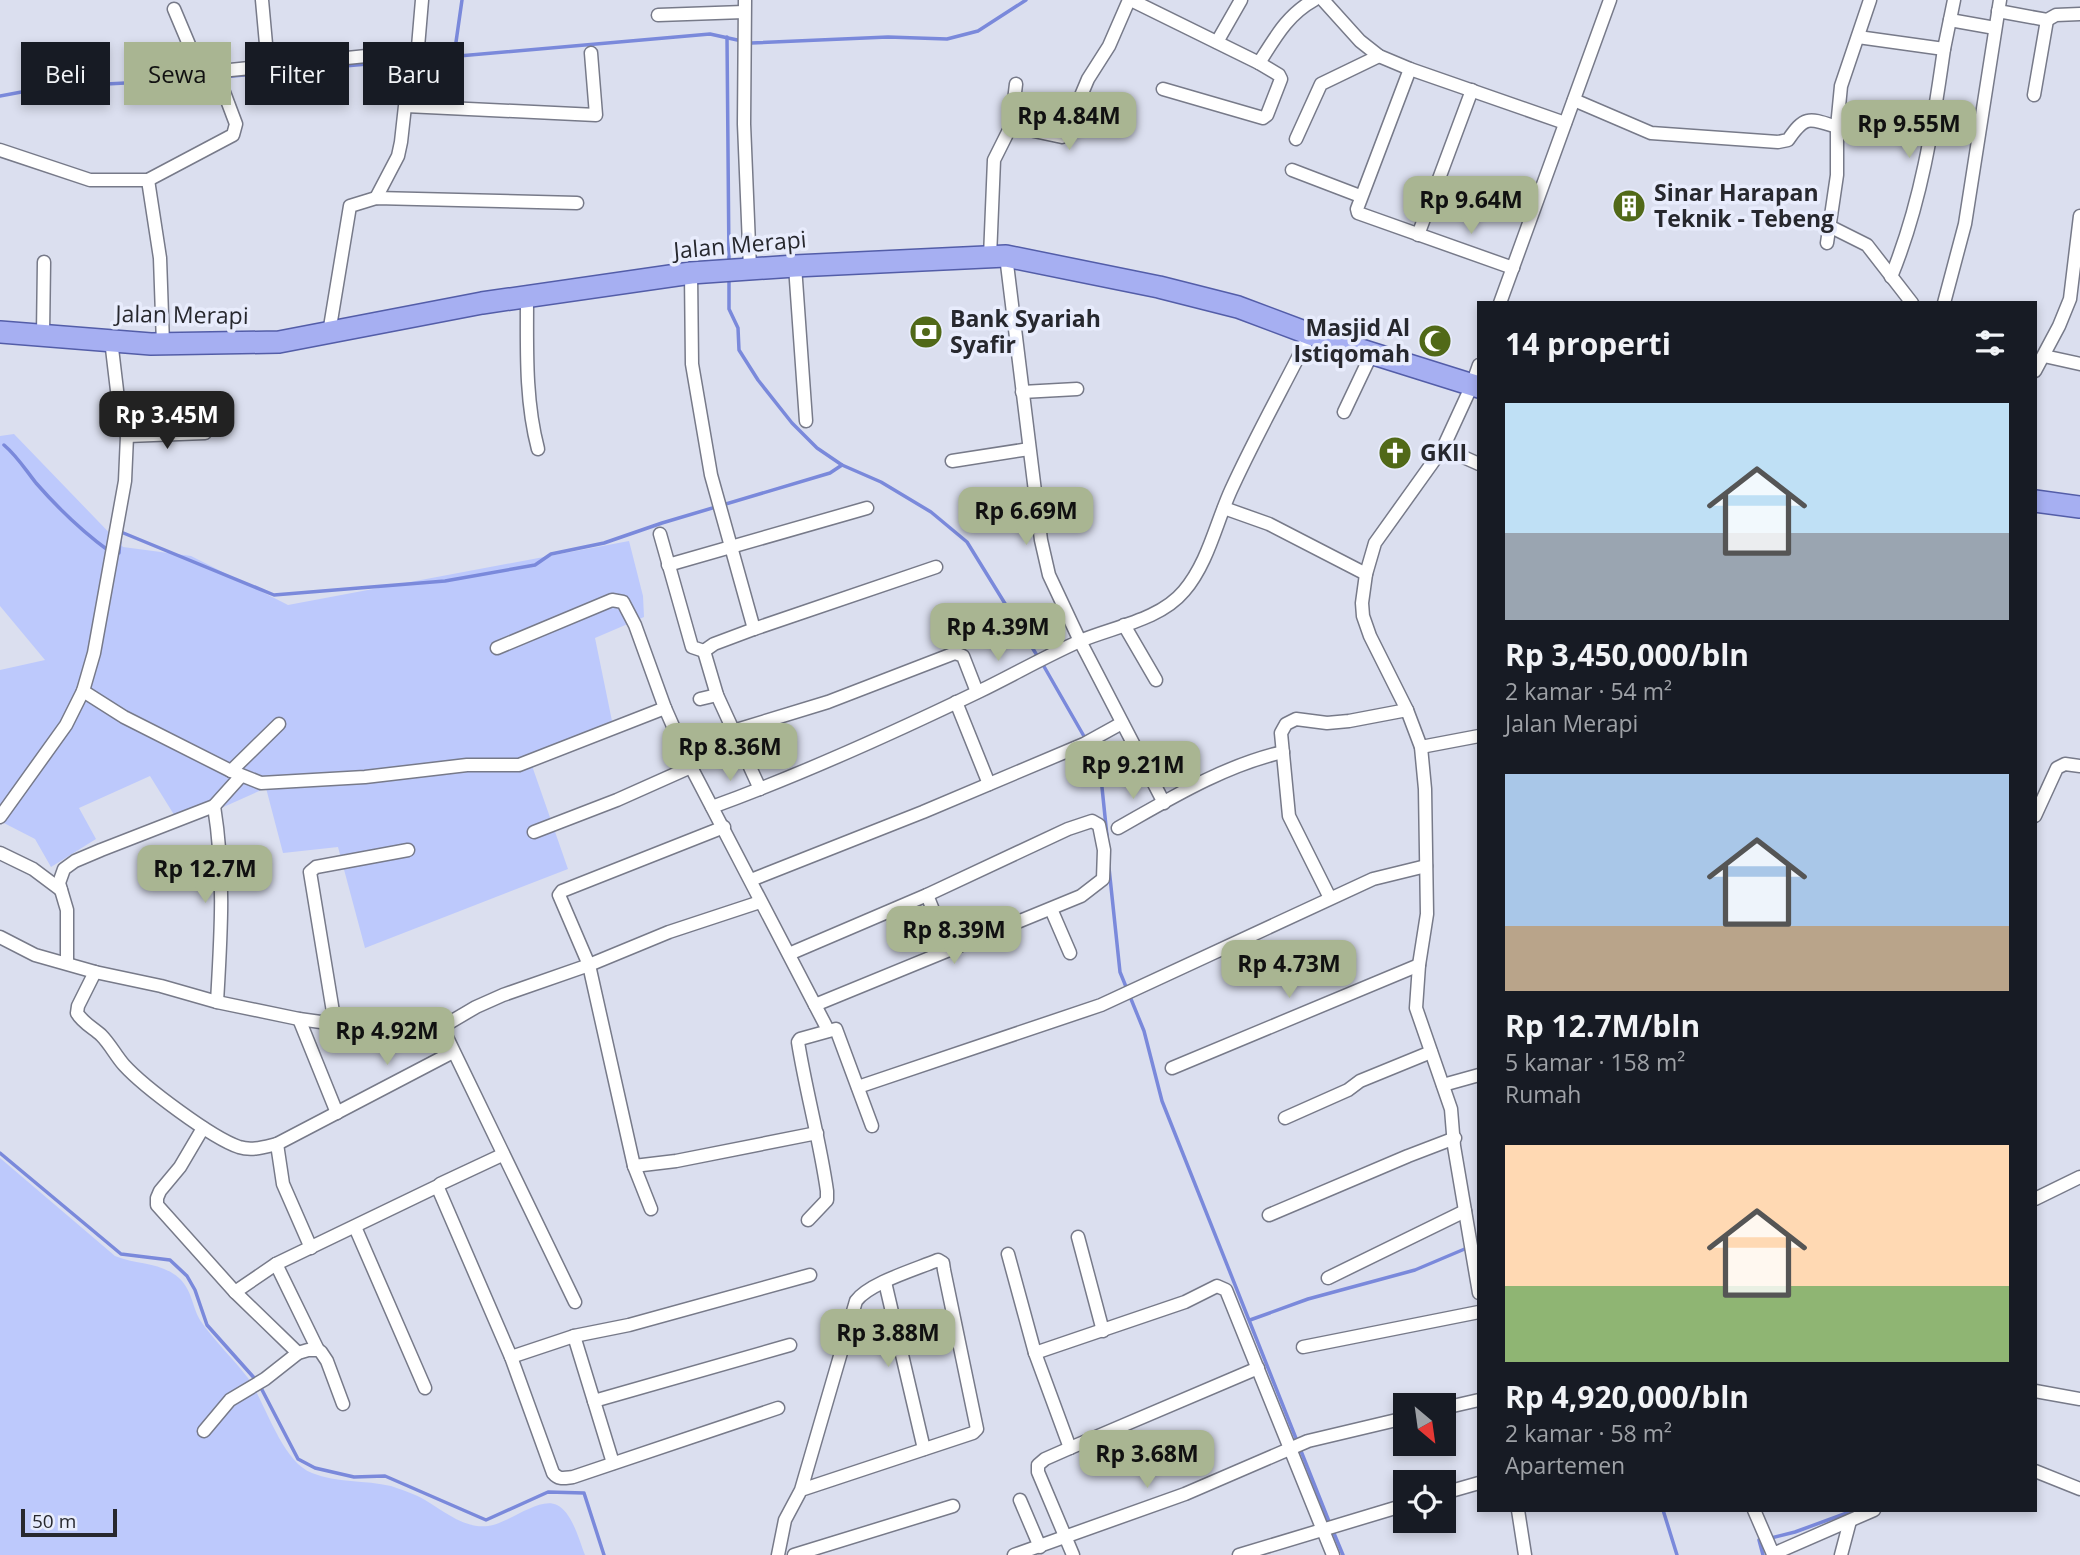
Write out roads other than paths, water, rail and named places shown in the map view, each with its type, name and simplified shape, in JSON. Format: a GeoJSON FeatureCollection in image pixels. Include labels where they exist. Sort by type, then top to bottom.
{"type":"FeatureCollection","features":[{"type":"Feature","properties":{"kind":"main road","name":"Jalan Merapi"},"geometry":{"type":"LineString","coordinates":[[0,332],[163,344],[279,342],[482,303],[691,273],[795,265],[998,257],[1160,287],[1238,307],[1310,334],[1475,386]]}},
{"type":"Feature","properties":{"kind":"main road"},"geometry":{"type":"LineString","coordinates":[[2037,501],[2080,507]]}},
{"type":"Feature","properties":{"kind":"street"},"geometry":{"type":"LineString","coordinates":[[262,0],[266,42]]}},
{"type":"Feature","properties":{"kind":"street"},"geometry":{"type":"LineString","coordinates":[[418,42],[422,0]]}},
{"type":"Feature","properties":{"kind":"street"},"geometry":{"type":"LineString","coordinates":[[1011,126],[1064,136],[1088,79],[1109,46],[1130,0],[1217,42],[1279,75],[1281,79],[1267,115],[1263,118],[1163,89]]}},
{"type":"Feature","properties":{"kind":"street"},"geometry":{"type":"LineString","coordinates":[[1217,42],[1241,0]]}},
{"type":"Feature","properties":{"kind":"street"},"geometry":{"type":"LineString","coordinates":[[1259,64],[1283,26],[1297,10],[1314,0]]}},
{"type":"Feature","properties":{"kind":"street"},"geometry":{"type":"LineString","coordinates":[[1323,0],[1360,41],[1379,56],[1565,123]]}},
{"type":"Feature","properties":{"kind":"street"},"geometry":{"type":"LineString","coordinates":[[1501,301],[1611,0]]}},
{"type":"Feature","properties":{"kind":"street"},"geometry":{"type":"LineString","coordinates":[[1891,277],[1910,223],[1931,143],[1954,0]]}},
{"type":"Feature","properties":{"kind":"street"},"geometry":{"type":"LineString","coordinates":[[1827,243],[1837,175],[1837,127],[1841,86],[1868,1]]}},
{"type":"Feature","properties":{"kind":"street"},"geometry":{"type":"LineString","coordinates":[[658,15],[745,6],[746,191],[735,271]]}},
{"type":"Feature","properties":{"kind":"street"},"geometry":{"type":"LineString","coordinates":[[1945,301],[1965,223],[1999,6],[2047,20],[2065,13],[2080,14]]}},
{"type":"Feature","properties":{"kind":"street"},"geometry":{"type":"LineString","coordinates":[[174,9],[188,42]]}},
{"type":"Feature","properties":{"kind":"street"},"geometry":{"type":"LineString","coordinates":[[1950,20],[1995,28]]}},
{"type":"Feature","properties":{"kind":"street"},"geometry":{"type":"LineString","coordinates":[[2034,95],[2047,20]]}},
{"type":"Feature","properties":{"kind":"street"},"geometry":{"type":"LineString","coordinates":[[1858,37],[1944,49]]}},
{"type":"Feature","properties":{"kind":"street"},"geometry":{"type":"LineString","coordinates":[[376,198],[398,156],[406,106],[596,116],[590,53]]}},
{"type":"Feature","properties":{"kind":"street"},"geometry":{"type":"LineString","coordinates":[[1296,139],[1321,84],[1379,56]]}},
{"type":"Feature","properties":{"kind":"street"},"geometry":{"type":"LineString","coordinates":[[1410,69],[1356,206],[1359,213],[1513,268]]}},
{"type":"Feature","properties":{"kind":"street"},"geometry":{"type":"LineString","coordinates":[[1016,84],[1011,126],[994,160],[998,257],[1022,392],[1041,540],[1049,575],[1164,803]]}},
{"type":"Feature","properties":{"kind":"street"},"geometry":{"type":"LineString","coordinates":[[1418,235],[1472,90]]}},
{"type":"Feature","properties":{"kind":"street"},"geometry":{"type":"LineString","coordinates":[[1574,100],[1651,133],[1778,142],[1788,140],[1801,122],[1810,119],[1837,127]]}},
{"type":"Feature","properties":{"kind":"street"},"geometry":{"type":"LineString","coordinates":[[0,150],[90,180],[148,180],[233,135],[236,124],[229,105]]}},
{"type":"Feature","properties":{"kind":"street"},"geometry":{"type":"LineString","coordinates":[[1292,170],[1360,196]]}},
{"type":"Feature","properties":{"kind":"street"},"geometry":{"type":"LineString","coordinates":[[148,180],[160,258],[163,344]]}},
{"type":"Feature","properties":{"kind":"street"},"geometry":{"type":"LineString","coordinates":[[329,332],[349,208],[376,198],[577,203]]}},
{"type":"Feature","properties":{"kind":"street"},"geometry":{"type":"LineString","coordinates":[[2037,368],[2065,314],[2078,266],[2080,216]]}},
{"type":"Feature","properties":{"kind":"street"},"geometry":{"type":"LineString","coordinates":[[1829,226],[1863,242],[1910,301]]}},
{"type":"Feature","properties":{"kind":"street"},"geometry":{"type":"LineString","coordinates":[[43,334],[44,262]]}},
{"type":"Feature","properties":{"kind":"street"},"geometry":{"type":"LineString","coordinates":[[795,265],[806,421]]}},
{"type":"Feature","properties":{"kind":"street"},"geometry":{"type":"LineString","coordinates":[[691,273],[692,364],[711,475],[754,629]]}},
{"type":"Feature","properties":{"kind":"street"},"geometry":{"type":"LineString","coordinates":[[527,297],[527,376],[538,449]]}},
{"type":"Feature","properties":{"kind":"street"},"geometry":{"type":"LineString","coordinates":[[712,807],[760,789],[956,702],[1080,641],[1171,604],[1200,568],[1263,421],[1310,334]]}},
{"type":"Feature","properties":{"kind":"street"},"geometry":{"type":"LineString","coordinates":[[0,817],[66,725],[83,691],[94,653],[125,481],[127,436],[121,424],[111,340]]}},
{"type":"Feature","properties":{"kind":"street"},"geometry":{"type":"LineString","coordinates":[[1344,412],[1372,353]]}},
{"type":"Feature","properties":{"kind":"street"},"geometry":{"type":"LineString","coordinates":[[2044,356],[2080,364]]}},
{"type":"Feature","properties":{"kind":"street"},"geometry":{"type":"LineString","coordinates":[[1475,386],[1443,448],[1375,543],[1362,592],[1363,616],[1407,710],[1420,747],[1425,789],[1427,914],[1416,1008],[1451,1109],[1454,1146],[1477,1280]]}},
{"type":"Feature","properties":{"kind":"street"},"geometry":{"type":"LineString","coordinates":[[1022,392],[1077,388]]}},
{"type":"Feature","properties":{"kind":"street"},"geometry":{"type":"LineString","coordinates":[[127,436],[205,433]]}},
{"type":"Feature","properties":{"kind":"street"},"geometry":{"type":"LineString","coordinates":[[1443,448],[1477,463]]}},
{"type":"Feature","properties":{"kind":"street"},"geometry":{"type":"LineString","coordinates":[[952,461],[1029,449]]}},
{"type":"Feature","properties":{"kind":"street"},"geometry":{"type":"LineString","coordinates":[[668,565],[867,508]]}},
{"type":"Feature","properties":{"kind":"street"},"geometry":{"type":"LineString","coordinates":[[1224,508],[1269,524],[1366,574]]}},
{"type":"Feature","properties":{"kind":"street"},"geometry":{"type":"LineString","coordinates":[[660,534],[692,647],[704,651]]}},
{"type":"Feature","properties":{"kind":"street"},"geometry":{"type":"LineString","coordinates":[[704,651],[714,644],[754,629],[936,567]]}},
{"type":"Feature","properties":{"kind":"street"},"geometry":{"type":"LineString","coordinates":[[497,648],[618,600],[623,602],[635,625],[665,708],[691,766],[828,1030]]}},
{"type":"Feature","properties":{"kind":"street"},"geometry":{"type":"LineString","coordinates":[[1124,625],[1156,680]]}},
{"type":"Feature","properties":{"kind":"street"},"geometry":{"type":"LineString","coordinates":[[704,651],[717,695],[760,789]]}},
{"type":"Feature","properties":{"kind":"street"},"geometry":{"type":"LineString","coordinates":[[733,731],[828,702],[955,653],[962,656],[977,692]]}},
{"type":"Feature","properties":{"kind":"street"},"geometry":{"type":"LineString","coordinates":[[83,691],[124,717],[236,774],[261,783],[365,777],[467,765],[519,765],[665,708]]}},
{"type":"Feature","properties":{"kind":"street"},"geometry":{"type":"LineString","coordinates":[[700,699],[717,695]]}},
{"type":"Feature","properties":{"kind":"street"},"geometry":{"type":"LineString","coordinates":[[956,702],[989,784]]}},
{"type":"Feature","properties":{"kind":"street"},"geometry":{"type":"LineString","coordinates":[[1330,898],[1289,816],[1281,733],[1286,724],[1296,719],[1327,723],[1407,710]]}},
{"type":"Feature","properties":{"kind":"street"},"geometry":{"type":"LineString","coordinates":[[751,880],[989,784],[1088,742],[1122,723]]}},
{"type":"Feature","properties":{"kind":"street"},"geometry":{"type":"LineString","coordinates":[[66,963],[66,910],[60,876],[64,869],[75,861],[214,806],[236,774],[279,724]]}},
{"type":"Feature","properties":{"kind":"street"},"geometry":{"type":"LineString","coordinates":[[1420,747],[1477,736]]}},
{"type":"Feature","properties":{"kind":"street"},"geometry":{"type":"LineString","coordinates":[[1118,828],[1222,771],[1283,752]]}},
{"type":"Feature","properties":{"kind":"street"},"geometry":{"type":"LineString","coordinates":[[2037,812],[2057,768],[2066,764],[2080,766]]}},
{"type":"Feature","properties":{"kind":"street"},"geometry":{"type":"LineString","coordinates":[[534,832],[617,800],[691,766]]}},
{"type":"Feature","properties":{"kind":"street"},"geometry":{"type":"LineString","coordinates":[[214,806],[221,850],[222,908],[217,1002]]}},
{"type":"Feature","properties":{"kind":"street"},"geometry":{"type":"LineString","coordinates":[[789,954],[927,895],[1068,830],[1092,821],[1099,825],[1104,850],[1103,879],[1080,896],[816,1005]]}},
{"type":"Feature","properties":{"kind":"street"},"geometry":{"type":"LineString","coordinates":[[651,1209],[634,1166],[589,965],[559,899],[562,891],[724,827]]}},
{"type":"Feature","properties":{"kind":"street"},"geometry":{"type":"LineString","coordinates":[[335,1024],[310,872],[316,867],[408,850]]}},
{"type":"Feature","properties":{"kind":"street"},"geometry":{"type":"LineString","coordinates":[[0,853],[33,869],[61,890]]}},
{"type":"Feature","properties":{"kind":"street"},"geometry":{"type":"LineString","coordinates":[[858,1087],[1129,993],[1373,879],[1426,866]]}},
{"type":"Feature","properties":{"kind":"street"},"geometry":{"type":"LineString","coordinates":[[927,895],[949,950]]}},
{"type":"Feature","properties":{"kind":"street"},"geometry":{"type":"LineString","coordinates":[[0,937],[35,955],[217,1002],[299,1019],[408,1034],[442,1027],[503,995],[589,965],[669,932],[760,902]]}},
{"type":"Feature","properties":{"kind":"street"},"geometry":{"type":"LineString","coordinates":[[1051,909],[1070,953]]}},
{"type":"Feature","properties":{"kind":"street"},"geometry":{"type":"LineString","coordinates":[[1172,1068],[1419,965]]}},
{"type":"Feature","properties":{"kind":"street"},"geometry":{"type":"LineString","coordinates":[[95,972],[78,1006],[78,1016],[103,1037],[125,1066],[204,1128],[238,1147],[258,1149],[276,1144],[453,1052]]}},
{"type":"Feature","properties":{"kind":"street"},"geometry":{"type":"LineString","coordinates":[[299,1019],[337,1113]]}},
{"type":"Feature","properties":{"kind":"street"},"geometry":{"type":"LineString","coordinates":[[442,1027],[575,1301]]}},
{"type":"Feature","properties":{"kind":"street"},"geometry":{"type":"LineString","coordinates":[[808,1220],[827,1200],[826,1179],[797,1042],[800,1038],[836,1029],[872,1126]]}},
{"type":"Feature","properties":{"kind":"street"},"geometry":{"type":"LineString","coordinates":[[1285,1118],[1348,1090],[1360,1081],[1431,1052]]}},
{"type":"Feature","properties":{"kind":"street"},"geometry":{"type":"LineString","coordinates":[[1443,1085],[1477,1076]]}},
{"type":"Feature","properties":{"kind":"street"},"geometry":{"type":"LineString","coordinates":[[204,1128],[180,1167],[160,1191],[156,1202],[235,1292],[298,1353]]}},
{"type":"Feature","properties":{"kind":"street"},"geometry":{"type":"LineString","coordinates":[[634,1166],[676,1161],[817,1133]]}},
{"type":"Feature","properties":{"kind":"street"},"geometry":{"type":"LineString","coordinates":[[1269,1215],[1455,1138]]}},
{"type":"Feature","properties":{"kind":"street"},"geometry":{"type":"LineString","coordinates":[[276,1144],[283,1184],[311,1248]]}},
{"type":"Feature","properties":{"kind":"street"},"geometry":{"type":"LineString","coordinates":[[235,1292],[276,1264],[502,1155]]}},
{"type":"Feature","properties":{"kind":"street"},"geometry":{"type":"LineString","coordinates":[[2037,1198],[2080,1177]]}},
{"type":"Feature","properties":{"kind":"street"},"geometry":{"type":"LineString","coordinates":[[438,1186],[511,1357],[556,1477],[573,1477],[778,1408]]}},
{"type":"Feature","properties":{"kind":"street"},"geometry":{"type":"LineString","coordinates":[[1328,1278],[1465,1211]]}},
{"type":"Feature","properties":{"kind":"street"},"geometry":{"type":"LineString","coordinates":[[355,1227],[425,1388]]}},
{"type":"Feature","properties":{"kind":"street"},"geometry":{"type":"LineString","coordinates":[[1078,1237],[1103,1331]]}},
{"type":"Feature","properties":{"kind":"street"},"geometry":{"type":"LineString","coordinates":[[1008,1254],[1035,1353],[1070,1448]]}},
{"type":"Feature","properties":{"kind":"street"},"geometry":{"type":"LineString","coordinates":[[778,1555],[785,1520],[801,1490],[856,1301],[864,1293],[885,1282],[938,1260],[943,1263],[978,1425],[974,1433],[801,1490]]}},
{"type":"Feature","properties":{"kind":"street"},"geometry":{"type":"LineString","coordinates":[[276,1264],[318,1350],[327,1361],[343,1404]]}},
{"type":"Feature","properties":{"kind":"street"},"geometry":{"type":"LineString","coordinates":[[511,1357],[575,1336],[629,1325],[810,1275]]}},
{"type":"Feature","properties":{"kind":"street"},"geometry":{"type":"LineString","coordinates":[[885,1282],[924,1449]]}},
{"type":"Feature","properties":{"kind":"street"},"geometry":{"type":"LineString","coordinates":[[1035,1353],[1185,1302],[1217,1286],[1226,1290],[1325,1529],[1333,1555]]}},
{"type":"Feature","properties":{"kind":"street"},"geometry":{"type":"LineString","coordinates":[[1303,1347],[1477,1312]]}},
{"type":"Feature","properties":{"kind":"street"},"geometry":{"type":"LineString","coordinates":[[575,1336],[613,1463]]}},
{"type":"Feature","properties":{"kind":"street"},"geometry":{"type":"LineString","coordinates":[[594,1401],[790,1345]]}},
{"type":"Feature","properties":{"kind":"street"},"geometry":{"type":"LineString","coordinates":[[204,1431],[230,1400],[298,1353],[318,1350]]}},
{"type":"Feature","properties":{"kind":"street"},"geometry":{"type":"LineString","coordinates":[[1073,1555],[1038,1472],[1038,1465],[1045,1459],[1258,1368]]}},
{"type":"Feature","properties":{"kind":"street"},"geometry":{"type":"LineString","coordinates":[[2037,1391],[2080,1399]]}},
{"type":"Feature","properties":{"kind":"street"},"geometry":{"type":"LineString","coordinates":[[1456,1405],[1477,1400]]}},
{"type":"Feature","properties":{"kind":"street"},"geometry":{"type":"LineString","coordinates":[[1014,1555],[1185,1494],[1308,1441],[1393,1421]]}},
{"type":"Feature","properties":{"kind":"street"},"geometry":{"type":"LineString","coordinates":[[2037,1472],[2080,1489]]}},
{"type":"Feature","properties":{"kind":"street"},"geometry":{"type":"LineString","coordinates":[[1456,1489],[1477,1483]]}},
{"type":"Feature","properties":{"kind":"street"},"geometry":{"type":"LineString","coordinates":[[1020,1500],[1040,1547]]}},
{"type":"Feature","properties":{"kind":"street"},"geometry":{"type":"LineString","coordinates":[[794,1555],[953,1506]]}},
{"type":"Feature","properties":{"kind":"street"},"geometry":{"type":"LineString","coordinates":[[1239,1555],[1393,1508]]}},
{"type":"Feature","properties":{"kind":"street"},"geometry":{"type":"LineString","coordinates":[[1518,1512],[1525,1555]]}},
{"type":"Feature","properties":{"kind":"street"},"geometry":{"type":"LineString","coordinates":[[1755,1512],[1773,1553],[1870,1512]]}},
{"type":"Feature","properties":{"kind":"street"},"geometry":{"type":"LineString","coordinates":[[1841,1555],[1850,1521]]}},
{"type":"Feature","properties":{"kind":"waterway"},"geometry":{"type":"LineString","coordinates":[[456,42],[462,0]]}},
{"type":"Feature","properties":{"kind":"waterway"},"geometry":{"type":"LineString","coordinates":[[231,76],[710,34],[751,43],[888,37],[947,39],[978,31],[1026,0]]}},
{"type":"Feature","properties":{"kind":"waterway"},"geometry":{"type":"LineString","coordinates":[[727,37],[729,262]]}},
{"type":"Feature","properties":{"kind":"waterway"},"geometry":{"type":"LineString","coordinates":[[0,96],[48,87],[124,83]]}},
{"type":"Feature","properties":{"kind":"waterway"},"geometry":{"type":"LineString","coordinates":[[729,277],[729,309],[738,328],[739,350],[758,380],[792,423],[817,448],[842,465],[881,482],[931,512],[967,542],[1038,657]]}},
{"type":"Feature","properties":{"kind":"waterway"},"geometry":{"type":"LineString","coordinates":[[4,445],[61,510],[109,551]]}},
{"type":"Feature","properties":{"kind":"waterway"},"geometry":{"type":"LineString","coordinates":[[121,532],[274,595],[445,581],[535,565],[551,554],[604,543],[830,473],[842,465]]}},
{"type":"Feature","properties":{"kind":"waterway"},"geometry":{"type":"LineString","coordinates":[[116,553],[119,553],[120,539]]}},
{"type":"Feature","properties":{"kind":"waterway"},"geometry":{"type":"LineString","coordinates":[[1042,663],[1085,738]]}},
{"type":"Feature","properties":{"kind":"waterway"},"geometry":{"type":"LineString","coordinates":[[1089,745],[1100,768],[1107,836]]}},
{"type":"Feature","properties":{"kind":"waterway"},"geometry":{"type":"LineString","coordinates":[[1109,868],[1120,972],[1144,1031],[1162,1101],[1330,1524]]}},
{"type":"Feature","properties":{"kind":"waterway"},"geometry":{"type":"LineString","coordinates":[[0,1153],[121,1254],[170,1260],[187,1276],[195,1290],[207,1325],[256,1380]]}},
{"type":"Feature","properties":{"kind":"waterway"},"geometry":{"type":"LineString","coordinates":[[1250,1320],[1308,1299],[1415,1270],[1467,1248]]}},
{"type":"Feature","properties":{"kind":"waterway"},"geometry":{"type":"LineString","coordinates":[[260,1386],[298,1459],[315,1468],[354,1477],[385,1476],[486,1520],[548,1492],[584,1493],[604,1555]]}},
{"type":"Feature","properties":{"kind":"waterway"},"geometry":{"type":"LineString","coordinates":[[1664,1512],[1677,1555]]}},
{"type":"Feature","properties":{"kind":"waterway"},"geometry":{"type":"LineString","coordinates":[[1771,1538],[1850,1512]]}},
{"type":"Feature","properties":{"kind":"waterway"},"geometry":{"type":"LineString","coordinates":[[1333,1531],[1343,1555]]}},
{"type":"Feature","properties":{"kind":"waterway"},"geometry":{"type":"LineString","coordinates":[[1763,1539],[1759,1540],[1763,1555]]}},
{"type":"Feature","properties":{"kind":"place","name":"Sinar Harapan Teknik - Tebeng"},"geometry":{"type":"Point","coordinates":[1629,206]}},
{"type":"Feature","properties":{"kind":"place","name":"Bank Syariah Syafir"},"geometry":{"type":"Point","coordinates":[926,332]}},
{"type":"Feature","properties":{"kind":"place","name":"Masjid Al Istiqomah"},"geometry":{"type":"Point","coordinates":[1435,341]}},
{"type":"Feature","properties":{"kind":"place","name":"GKII"},"geometry":{"type":"Point","coordinates":[1395,453]}}]}
